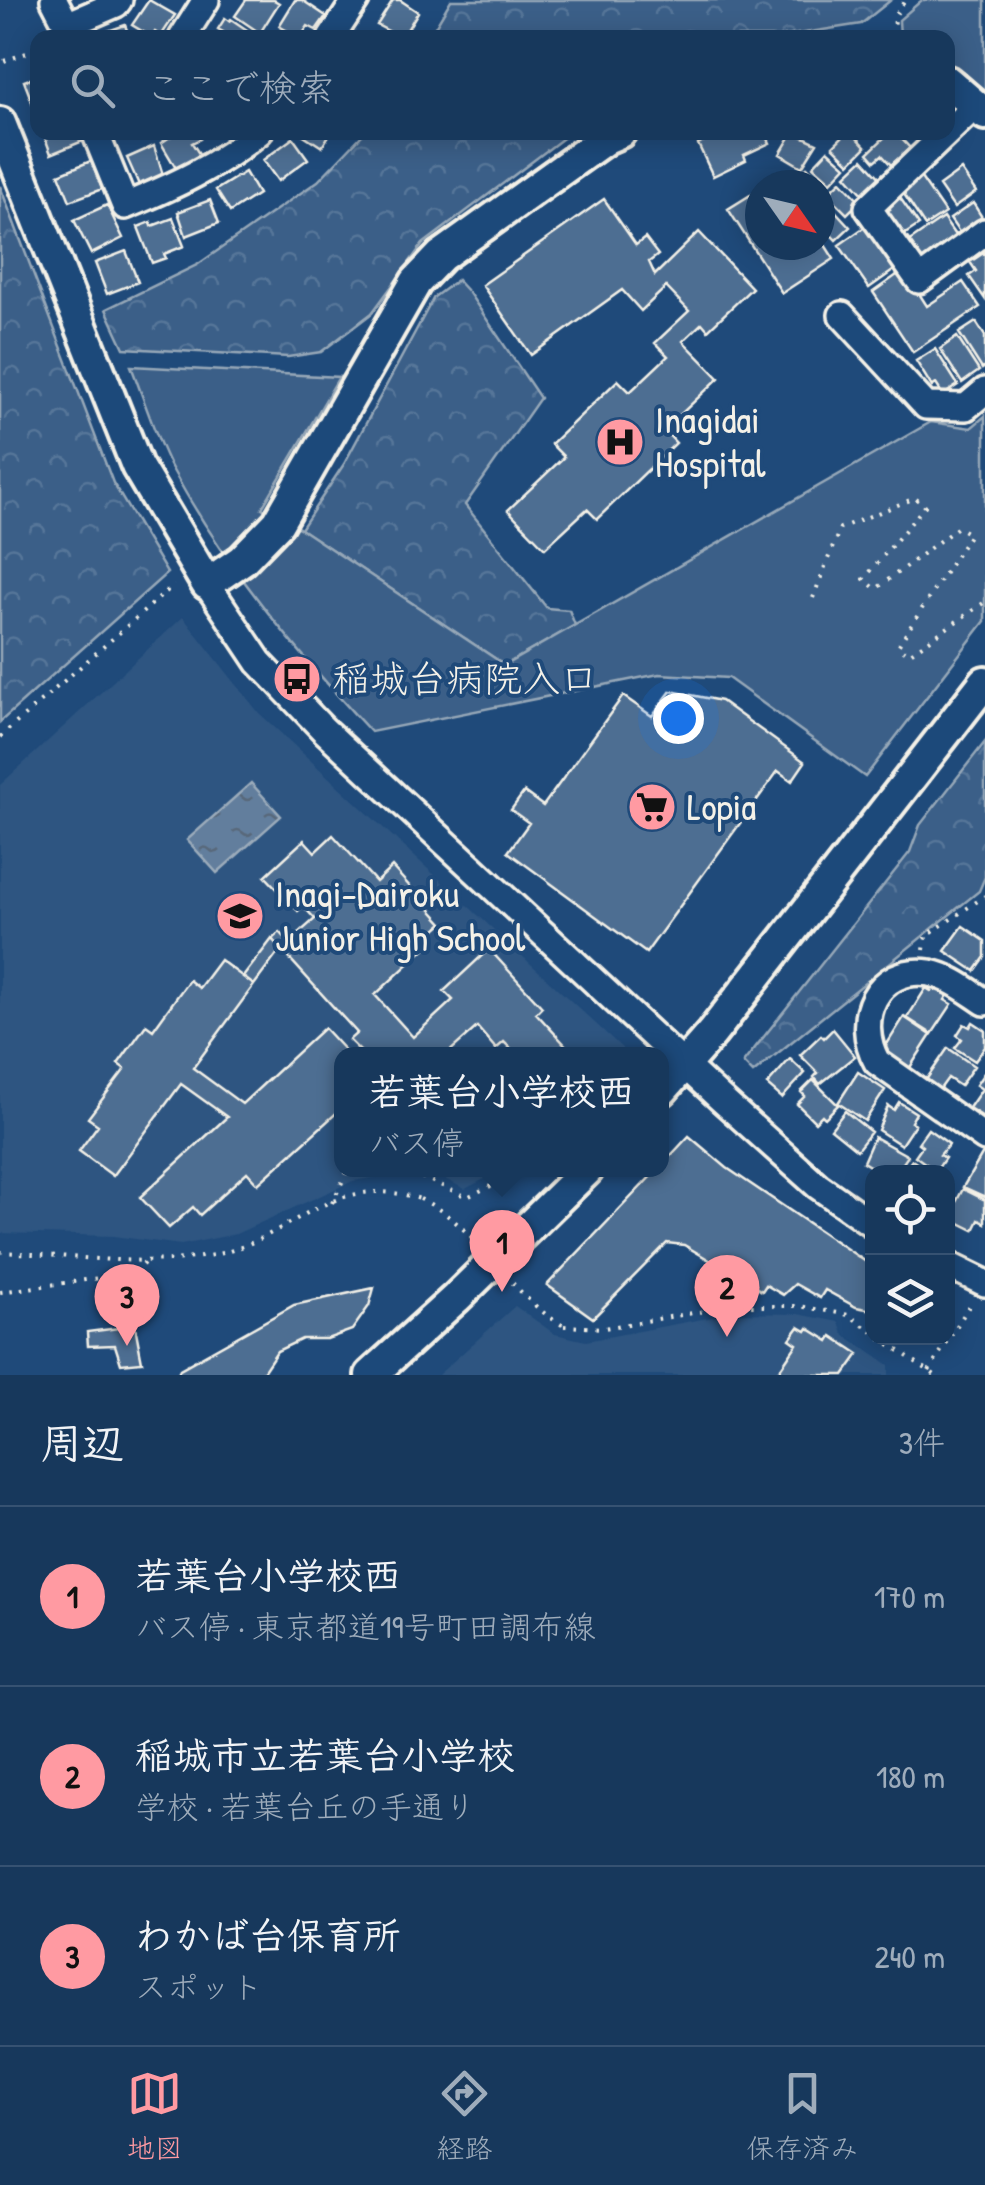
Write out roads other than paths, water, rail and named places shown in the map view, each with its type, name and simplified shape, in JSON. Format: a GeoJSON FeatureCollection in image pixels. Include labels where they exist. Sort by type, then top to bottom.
{"type":"FeatureCollection","features":[{"type":"Feature","properties":{"kind":"main road"},"geometry":{"type":"LineString","coordinates":[[955,88],[981,110]]}},
{"type":"Feature","properties":{"kind":"main road"},"geometry":{"type":"LineString","coordinates":[[0,123],[137,466],[208,584],[242,560],[278,522],[416,282],[441,256],[603,140]]}},
{"type":"Feature","properties":{"kind":"main road"},"geometry":{"type":"LineString","coordinates":[[669,1083],[985,682]]}},
{"type":"Feature","properties":{"kind":"main road"},"geometry":{"type":"LineString","coordinates":[[371,1375],[579,1177]]}},
{"type":"Feature","properties":{"kind":"street"},"geometry":{"type":"LineString","coordinates":[[54,0],[67,25],[120,0]]}},
{"type":"Feature","properties":{"kind":"street"},"geometry":{"type":"LineString","coordinates":[[187,30],[206,0]]}},
{"type":"Feature","properties":{"kind":"street"},"geometry":{"type":"LineString","coordinates":[[336,30],[356,0]]}},
{"type":"Feature","properties":{"kind":"street"},"geometry":{"type":"LineString","coordinates":[[955,133],[981,110]]}},
{"type":"Feature","properties":{"kind":"street"},"geometry":{"type":"LineString","coordinates":[[98,140],[125,206],[186,181],[249,140]]}},
{"type":"Feature","properties":{"kind":"street"},"geometry":{"type":"LineString","coordinates":[[946,140],[868,208],[919,280],[985,232]]}},
{"type":"Feature","properties":{"kind":"street"},"geometry":{"type":"LineString","coordinates":[[842,315],[926,406],[966,407],[985,391]]}},
{"type":"Feature","properties":{"kind":"street"},"geometry":{"type":"LineString","coordinates":[[208,584],[259,662],[323,729],[665,1047]]}},
{"type":"Feature","properties":{"kind":"street"},"geometry":{"type":"LineString","coordinates":[[985,1002],[954,982],[909,972],[875,994],[867,1013],[868,1047],[877,1062],[985,1138]]}},
{"type":"Feature","properties":{"kind":"street"},"geometry":{"type":"LineString","coordinates":[[669,1051],[818,1186],[865,1219]]}},
{"type":"Feature","properties":{"kind":"street"},"geometry":{"type":"LineString","coordinates":[[955,1269],[980,1282]]}},
{"type":"Feature","properties":{"kind":"water"},"geometry":{"type":"Polygon","coordinates":[[[251,783],[281,816],[217,873],[187,840],[251,783]]]}},
{"type":"Feature","properties":{"kind":"place","name":"Inagidai Hospital"},"geometry":{"type":"Point","coordinates":[620,442]}},
{"type":"Feature","properties":{"kind":"place","name":"稲城台病院入口"},"geometry":{"type":"Point","coordinates":[297,679]}},
{"type":"Feature","properties":{"kind":"place","name":"Lopia"},"geometry":{"type":"Point","coordinates":[652,807]}},
{"type":"Feature","properties":{"kind":"place","name":"Inagi-Dairoku Junior High School"},"geometry":{"type":"Point","coordinates":[240,916]}},
{"type":"Feature","properties":{"kind":"place","name":"若葉台小学校西"},"geometry":{"type":"Point","coordinates":[502,1292]}},
{"type":"Feature","properties":{"kind":"place","name":"稲城市立若葉台小学校"},"geometry":{"type":"Point","coordinates":[727,1337]}},
{"type":"Feature","properties":{"kind":"place","name":"わかば台保育所"},"geometry":{"type":"Point","coordinates":[127,1346]}}]}
